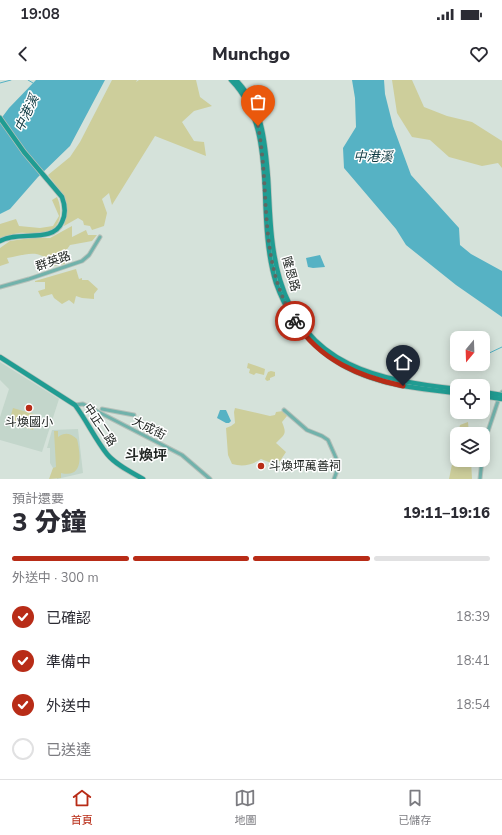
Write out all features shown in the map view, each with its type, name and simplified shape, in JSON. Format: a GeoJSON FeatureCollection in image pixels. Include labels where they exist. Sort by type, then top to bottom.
{"type":"FeatureCollection","features":[{"type":"Feature","properties":{"kind":"main road"},"geometry":{"type":"LineString","coordinates":[[231,80],[238,87],[249,104],[256,119],[264,147]]}},
{"type":"Feature","properties":{"kind":"main road"},"geometry":{"type":"LineString","coordinates":[[236,80],[252,101],[259,117],[264,147]]}},
{"type":"Feature","properties":{"kind":"main road"},"geometry":{"type":"LineString","coordinates":[[0,118],[24,152],[58,193],[64,204],[65,211],[63,220],[57,230],[46,235],[19,235],[0,241]]}},
{"type":"Feature","properties":{"kind":"main road","name":"隆恩路"},"geometry":{"type":"LineString","coordinates":[[264,147],[276,282],[284,302],[299,327],[310,341],[335,362],[350,370],[383,382],[450,392]]}},
{"type":"Feature","properties":{"kind":"main road","name":"隆恩路"},"geometry":{"type":"LineString","coordinates":[[273,259],[294,313],[313,338],[325,349],[352,366],[384,378],[450,388]]}},
{"type":"Feature","properties":{"kind":"main road","name":"中正二路"},"geometry":{"type":"LineString","coordinates":[[0,358],[75,405],[110,458],[143,479]]}},
{"type":"Feature","properties":{"kind":"main road"},"geometry":{"type":"LineString","coordinates":[[490,392],[502,393]]}},
{"type":"Feature","properties":{"kind":"main road"},"geometry":{"type":"LineString","coordinates":[[490,397],[502,399]]}},
{"type":"Feature","properties":{"kind":"street","name":"群英路"},"geometry":{"type":"LineString","coordinates":[[0,287],[82,261],[89,255],[100,237]]}},
{"type":"Feature","properties":{"kind":"street"},"geometry":{"type":"LineString","coordinates":[[489,427],[502,393]]}},
{"type":"Feature","properties":{"kind":"street","name":"大成街"},"geometry":{"type":"LineString","coordinates":[[75,405],[83,404],[182,455],[210,479]]}},
{"type":"Feature","properties":{"kind":"street"},"geometry":{"type":"LineString","coordinates":[[102,409],[134,415]]}},
{"type":"Feature","properties":{"kind":"street"},"geometry":{"type":"LineString","coordinates":[[284,410],[307,430],[328,440],[336,458],[338,468],[334,479]]}},
{"type":"Feature","properties":{"kind":"street"},"geometry":{"type":"LineString","coordinates":[[480,479],[481,467]]}},
{"type":"Feature","properties":{"kind":"shaded area","name":"斗煥國小"},"geometry":{"type":"Polygon","coordinates":[[[0,362],[59,399],[42,452],[0,440],[0,417],[9,389],[0,380],[0,362]]]}},
{"type":"Feature","properties":{"kind":"shaded area","name":"斗煥國小"},"geometry":{"type":"Polygon","coordinates":[[[78,429],[83,473],[57,479],[56,468],[53,468],[50,463],[50,448],[47,448],[52,430],[78,429]]]}},
{"type":"Feature","properties":{"kind":"green space"},"geometry":{"type":"Polygon","coordinates":[[[112,80],[137,80],[136,82],[139,80],[196,80],[200,97],[212,106],[194,111],[182,122],[194,141],[204,142],[206,156],[155,136],[112,205],[109,193],[102,199],[107,213],[104,226],[92,230],[90,226],[84,225],[83,221],[78,218],[64,226],[67,210],[66,204],[62,193],[48,175],[70,157],[80,142],[112,80]]]}},
{"type":"Feature","properties":{"kind":"green space"},"geometry":{"type":"Polygon","coordinates":[[[392,80],[412,80],[424,107],[447,116],[472,122],[502,141],[502,168],[498,163],[482,166],[449,157],[430,140],[412,137],[397,113],[392,80]]]}},
{"type":"Feature","properties":{"kind":"green space"},"geometry":{"type":"Polygon","coordinates":[[[57,197],[60,208],[60,218],[58,223],[50,231],[41,234],[19,233],[0,238],[0,224],[16,219],[19,226],[40,228],[53,226],[59,216],[52,200],[57,197]]]}},
{"type":"Feature","properties":{"kind":"green space"},"geometry":{"type":"Polygon","coordinates":[[[72,226],[72,237],[86,230],[88,235],[97,235],[92,241],[70,245],[63,255],[65,264],[53,266],[43,256],[38,254],[26,254],[7,258],[9,263],[0,266],[0,248],[10,241],[31,238],[50,238],[72,226]]]}},
{"type":"Feature","properties":{"kind":"green space"},"geometry":{"type":"Polygon","coordinates":[[[76,269],[79,279],[82,278],[82,280],[88,280],[98,289],[94,294],[94,299],[76,296],[74,304],[69,300],[62,304],[54,298],[52,294],[41,297],[38,291],[45,289],[45,282],[35,281],[76,269]]]}},
{"type":"Feature","properties":{"kind":"green space"},"geometry":{"type":"Polygon","coordinates":[[[248,363],[265,369],[264,375],[256,373],[254,375],[249,373],[250,369],[247,368],[248,363]]]}},
{"type":"Feature","properties":{"kind":"green space"},"geometry":{"type":"Polygon","coordinates":[[[268,372],[275,372],[275,376],[267,381],[265,379],[268,372]]]}},
{"type":"Feature","properties":{"kind":"green space"},"geometry":{"type":"Polygon","coordinates":[[[13,408],[37,415],[33,430],[9,422],[13,408]]]}},
{"type":"Feature","properties":{"kind":"green space"},"geometry":{"type":"Polygon","coordinates":[[[235,408],[270,416],[275,415],[276,412],[283,411],[287,416],[282,422],[285,432],[276,443],[286,452],[280,461],[271,463],[261,459],[247,465],[232,464],[228,455],[226,428],[235,423],[235,408]]]}},
{"type":"Feature","properties":{"kind":"green space"},"geometry":{"type":"Polygon","coordinates":[[[468,422],[468,427],[460,427],[460,425],[468,422]]]}},
{"type":"Feature","properties":{"kind":"green space","name":"斗煥國小"},"geometry":{"type":"Polygon","coordinates":[[[54,431],[58,431],[58,437],[63,434],[68,434],[77,439],[80,457],[77,468],[74,472],[69,474],[61,473],[61,478],[49,479],[53,468],[56,467],[54,431]]]}},
{"type":"Feature","properties":{"kind":"green space"},"geometry":{"type":"Polygon","coordinates":[[[451,467],[471,467],[472,479],[449,479],[451,467]]]}},
{"type":"Feature","properties":{"kind":"water","name":"中港溪"},"geometry":{"type":"Polygon","coordinates":[[[36,80],[105,80],[70,146],[38,177],[10,209],[0,214],[0,120],[9,108],[36,80]]]}},
{"type":"Feature","properties":{"kind":"water","name":"中港溪"},"geometry":{"type":"Polygon","coordinates":[[[352,80],[384,80],[385,94],[393,126],[411,175],[459,228],[460,245],[471,254],[502,271],[502,317],[456,285],[406,245],[396,229],[344,168],[343,148],[356,127],[355,98],[352,80]]]}},
{"type":"Feature","properties":{"kind":"water"},"geometry":{"type":"Polygon","coordinates":[[[320,255],[325,267],[308,267],[306,258],[320,255]]]}},
{"type":"Feature","properties":{"kind":"water"},"geometry":{"type":"Polygon","coordinates":[[[220,410],[226,410],[231,421],[229,423],[217,418],[220,410]]]}},
{"type":"Feature","properties":{"kind":"waterway"},"geometry":{"type":"LineString","coordinates":[[0,83],[11,80]]}},
{"type":"Feature","properties":{"kind":"waterway"},"geometry":{"type":"LineString","coordinates":[[28,80],[33,83]]}},
{"type":"Feature","properties":{"kind":"waterway"},"geometry":{"type":"LineString","coordinates":[[490,353],[502,347]]}},
{"type":"Feature","properties":{"kind":"way so far"},"geometry":{"type":"LineString","coordinates":[[258,126],[262,147],[265,204],[271,259],[276,282],[284,302],[295,321]]}},
{"type":"Feature","properties":{"kind":"place","name":"斗煥國小"},"geometry":{"type":"Point","coordinates":[29,408]}},
{"type":"Feature","properties":{"kind":"place","name":"斗煥坪萬善祠"},"geometry":{"type":"Point","coordinates":[261,466]}},
{"type":"Feature","properties":{"kind":"district","name":"斗煥坪"},"geometry":{"type":"Point","coordinates":[146,455]}},
{"type":"Feature","properties":{"kind":"route"},"geometry":{"type":"LineString","coordinates":[[295,321],[310,341],[335,362],[366,376],[383,382],[403,386]]}}]}
